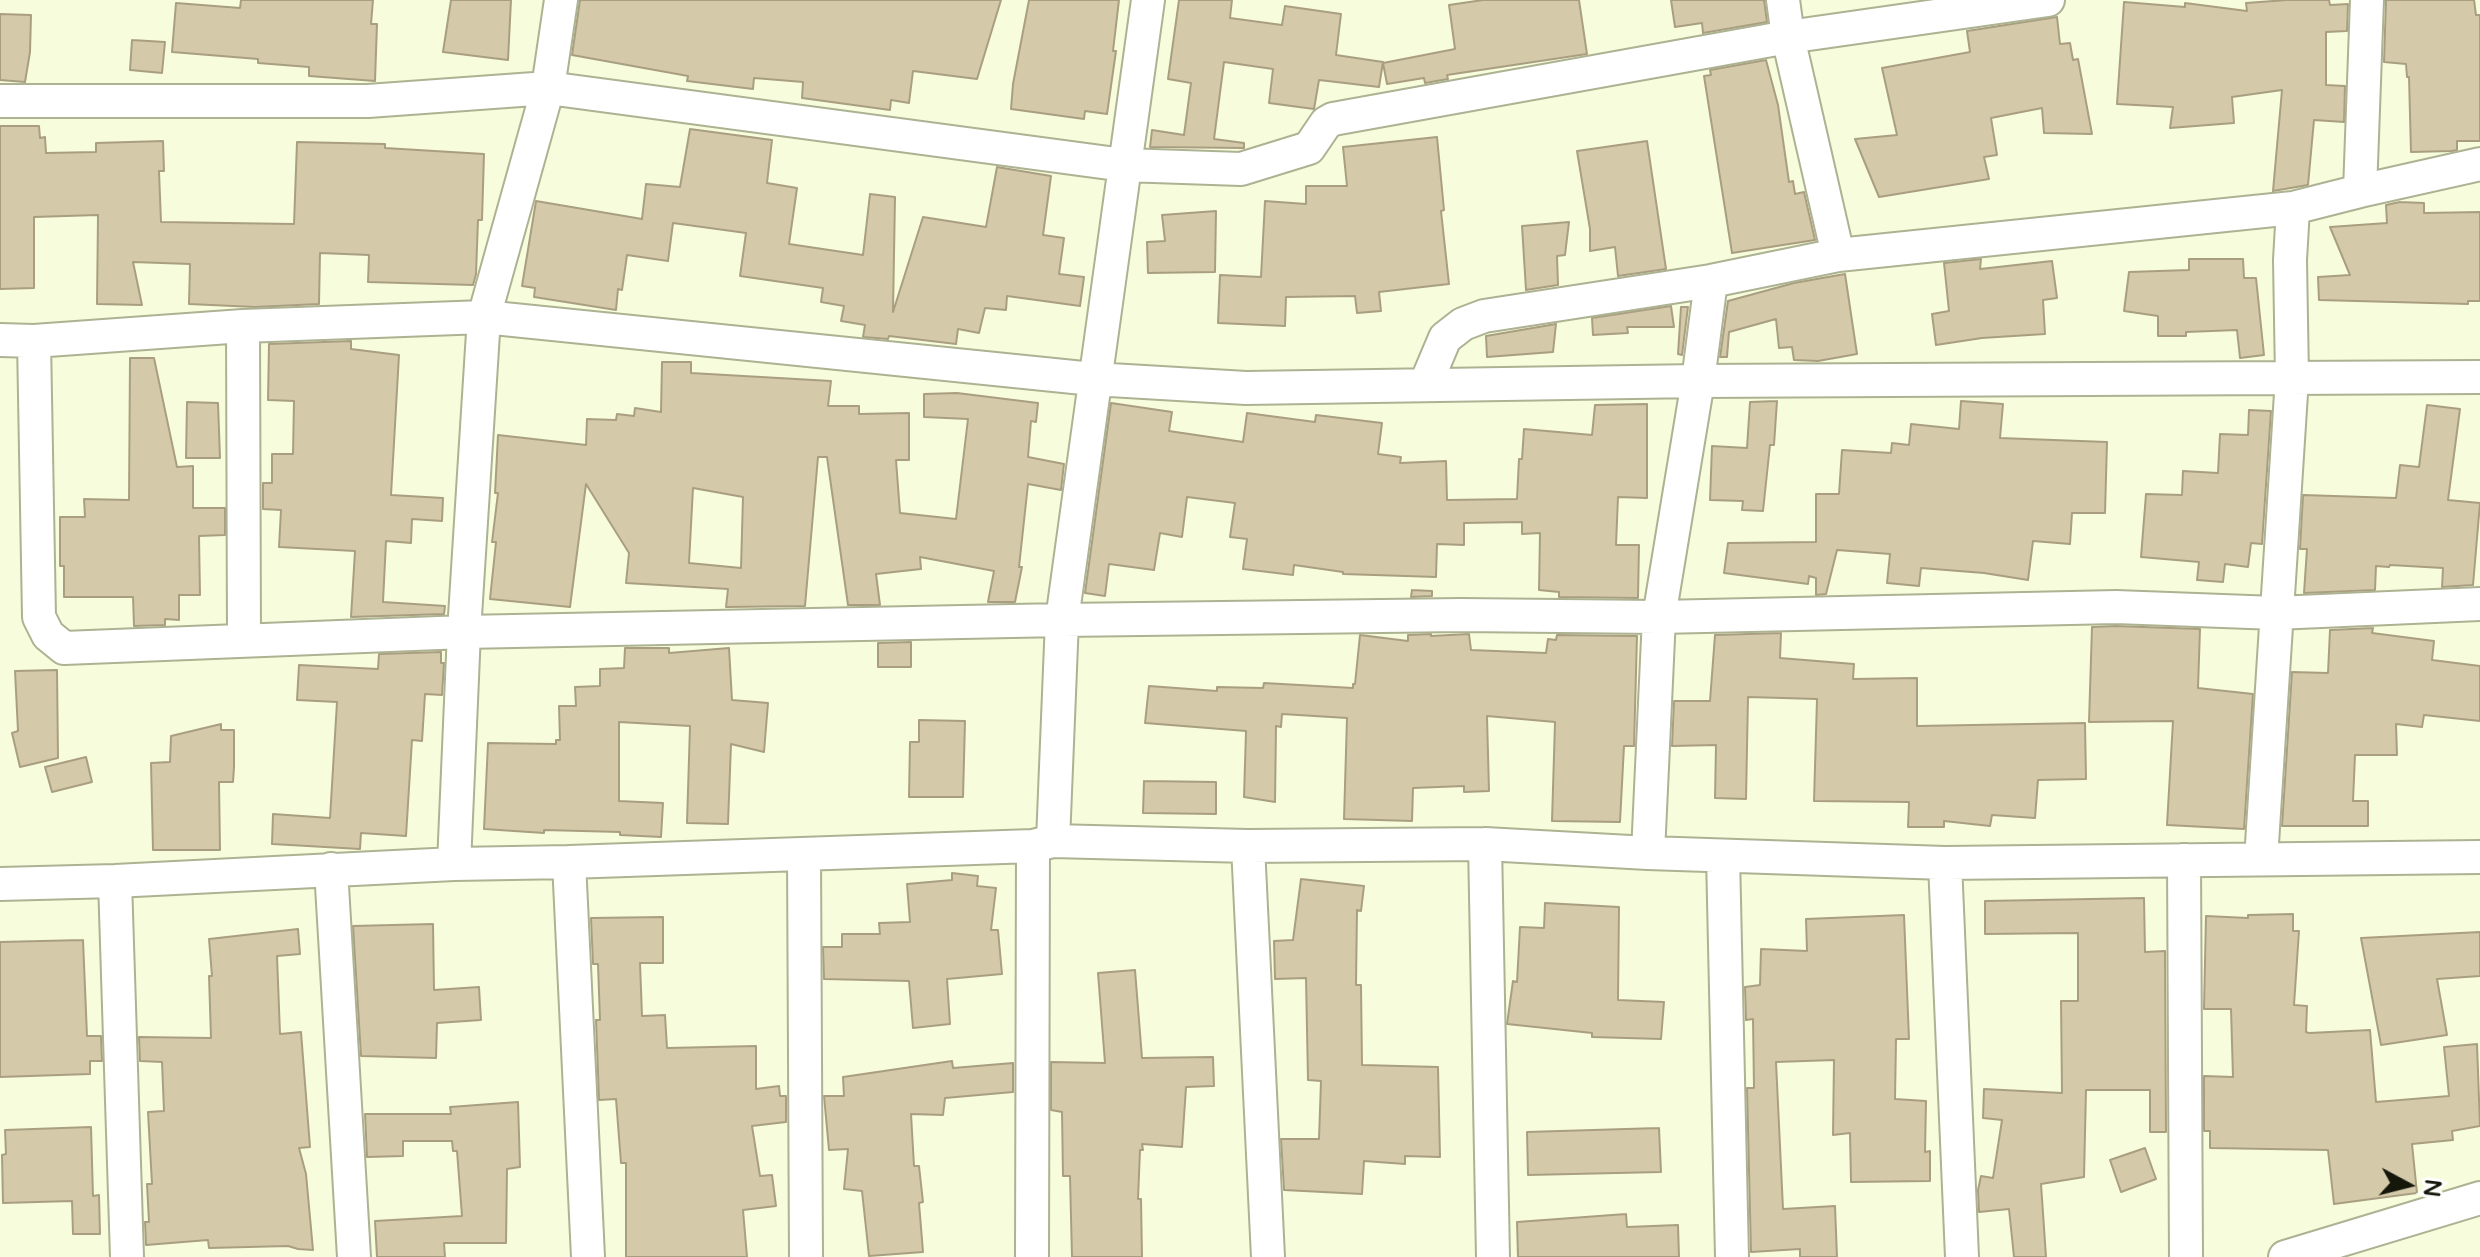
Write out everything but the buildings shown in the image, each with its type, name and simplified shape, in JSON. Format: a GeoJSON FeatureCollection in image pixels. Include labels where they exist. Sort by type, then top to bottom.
{"type":"FeatureCollection","features":[{"type":"Feature","properties":{"kind":"street"},"geometry":{"type":"LineString","coordinates":[[454,864],[464,632],[484,317],[548,88],[561,0]]}},
{"type":"Feature","properties":{"kind":"street"},"geometry":{"type":"LineString","coordinates":[[1032,1257],[1043,843],[1062,620],[1093,379],[1148,0]]}},
{"type":"Feature","properties":{"kind":"street"},"geometry":{"type":"LineString","coordinates":[[1783,0],[1788,37],[1838,255]]}},
{"type":"Feature","properties":{"kind":"street"},"geometry":{"type":"LineString","coordinates":[[0,101],[368,101],[548,88],[1124,165],[1241,169],[1309,148],[1326,123],[1333,119],[1788,37],[2048,0]]}},
{"type":"Feature","properties":{"kind":"street"},"geometry":{"type":"LineString","coordinates":[[2360,191],[2367,0]]}},
{"type":"Feature","properties":{"kind":"street"},"geometry":{"type":"LineString","coordinates":[[1426,383],[1445,338],[1463,324],[1484,316],[1711,281],[1838,255],[2293,208],[2480,164]]}},
{"type":"Feature","properties":{"kind":"street"},"geometry":{"type":"LineString","coordinates":[[2261,859],[2292,378],[2290,260],[2293,208]]}},
{"type":"Feature","properties":{"kind":"street"},"geometry":{"type":"LineString","coordinates":[[1648,853],[1659,617],[1698,381],[1711,281]]}},
{"type":"Feature","properties":{"kind":"street"},"geometry":{"type":"LineString","coordinates":[[0,340],[34,341],[243,326],[484,317],[1093,379],[1246,388],[1426,383],[2480,377]]}},
{"type":"Feature","properties":{"kind":"street"},"geometry":{"type":"LineString","coordinates":[[243,326],[244,640]]}},
{"type":"Feature","properties":{"kind":"street"},"geometry":{"type":"LineString","coordinates":[[34,341],[39,617],[48,635],[64,648],[464,632],[1062,620],[1461,615],[1659,617],[2116,607],[2276,613],[2480,604]]}},
{"type":"Feature","properties":{"kind":"street"},"geometry":{"type":"LineString","coordinates":[[0,884],[1043,843],[1248,846],[1485,844],[1945,863],[2480,857]]}},
{"type":"Feature","properties":{"kind":"street"},"geometry":{"type":"LineString","coordinates":[[1485,844],[1493,1257]]}},
{"type":"Feature","properties":{"kind":"street"},"geometry":{"type":"LineString","coordinates":[[1248,846],[1268,1257]]}},
{"type":"Feature","properties":{"kind":"street"},"geometry":{"type":"LineString","coordinates":[[804,854],[806,1257]]}},
{"type":"Feature","properties":{"kind":"street"},"geometry":{"type":"LineString","coordinates":[[1723,856],[1732,1257]]}},
{"type":"Feature","properties":{"kind":"street"},"geometry":{"type":"LineString","coordinates":[[2184,860],[2186,1257]]}},
{"type":"Feature","properties":{"kind":"street"},"geometry":{"type":"LineString","coordinates":[[569,862],[588,1257]]}},
{"type":"Feature","properties":{"kind":"street"},"geometry":{"type":"LineString","coordinates":[[1945,863],[1962,1257]]}},
{"type":"Feature","properties":{"kind":"street"},"geometry":{"type":"LineString","coordinates":[[331,869],[354,1257]]}},
{"type":"Feature","properties":{"kind":"street"},"geometry":{"type":"LineString","coordinates":[[115,881],[127,1257]]}},
{"type":"Feature","properties":{"kind":"street"},"geometry":{"type":"LineString","coordinates":[[2285,1257],[2480,1198]]}}]}
